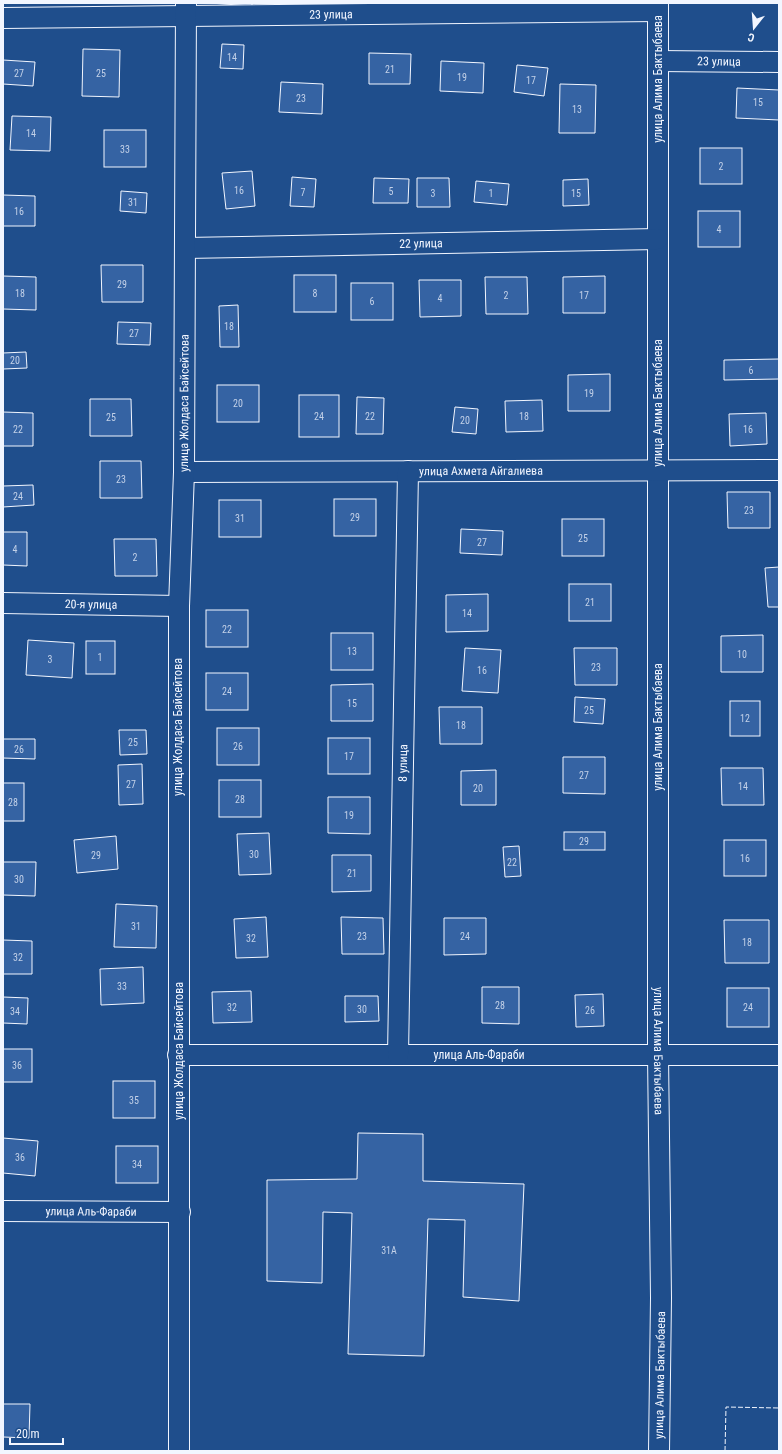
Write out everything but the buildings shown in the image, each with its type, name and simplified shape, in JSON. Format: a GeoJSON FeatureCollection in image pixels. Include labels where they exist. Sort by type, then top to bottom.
{"type":"FeatureCollection","features":[{"type":"Feature","properties":{"kind":"street","name":"23 улица"},"geometry":{"type":"LineString","coordinates":[[3,18],[186,10],[658,7]]}},
{"type":"Feature","properties":{"kind":"street","name":"улица Алима Бактыбаева"},"geometry":{"type":"LineString","coordinates":[[658,7],[658,1055],[661,1298],[659,1451]]}},
{"type":"Feature","properties":{"kind":"street","name":"улица Жолдаса Байсейтова"},"geometry":{"type":"LineString","coordinates":[[179,1451],[179,606],[184,472],[186,10]]}},
{"type":"Feature","properties":{"kind":"street","name":"23 улица"},"geometry":{"type":"LineString","coordinates":[[658,61],[779,62]]}},
{"type":"Feature","properties":{"kind":"street","name":"22 улица"},"geometry":{"type":"LineString","coordinates":[[185,248],[658,239]]}},
{"type":"Feature","properties":{"kind":"street","name":"улица Ахмета Айгалиева"},"geometry":{"type":"LineString","coordinates":[[184,472],[779,470]]}},
{"type":"Feature","properties":{"kind":"street","name":"8 улица"},"geometry":{"type":"LineString","coordinates":[[398,1055],[408,471]]}},
{"type":"Feature","properties":{"kind":"street","name":"20-я улица"},"geometry":{"type":"LineString","coordinates":[[3,603],[179,606]]}},
{"type":"Feature","properties":{"kind":"street","name":"улица Аль-Фараби"},"geometry":{"type":"LineString","coordinates":[[178,1055],[779,1055]]}},
{"type":"Feature","properties":{"kind":"street","name":"улица Аль-Фараби"},"geometry":{"type":"LineString","coordinates":[[3,1211],[180,1212]]}},
{"type":"Feature","properties":{"kind":"fence"},"geometry":{"type":"LineString","coordinates":[[725,1451],[726,1407],[779,1408]]}}]}
